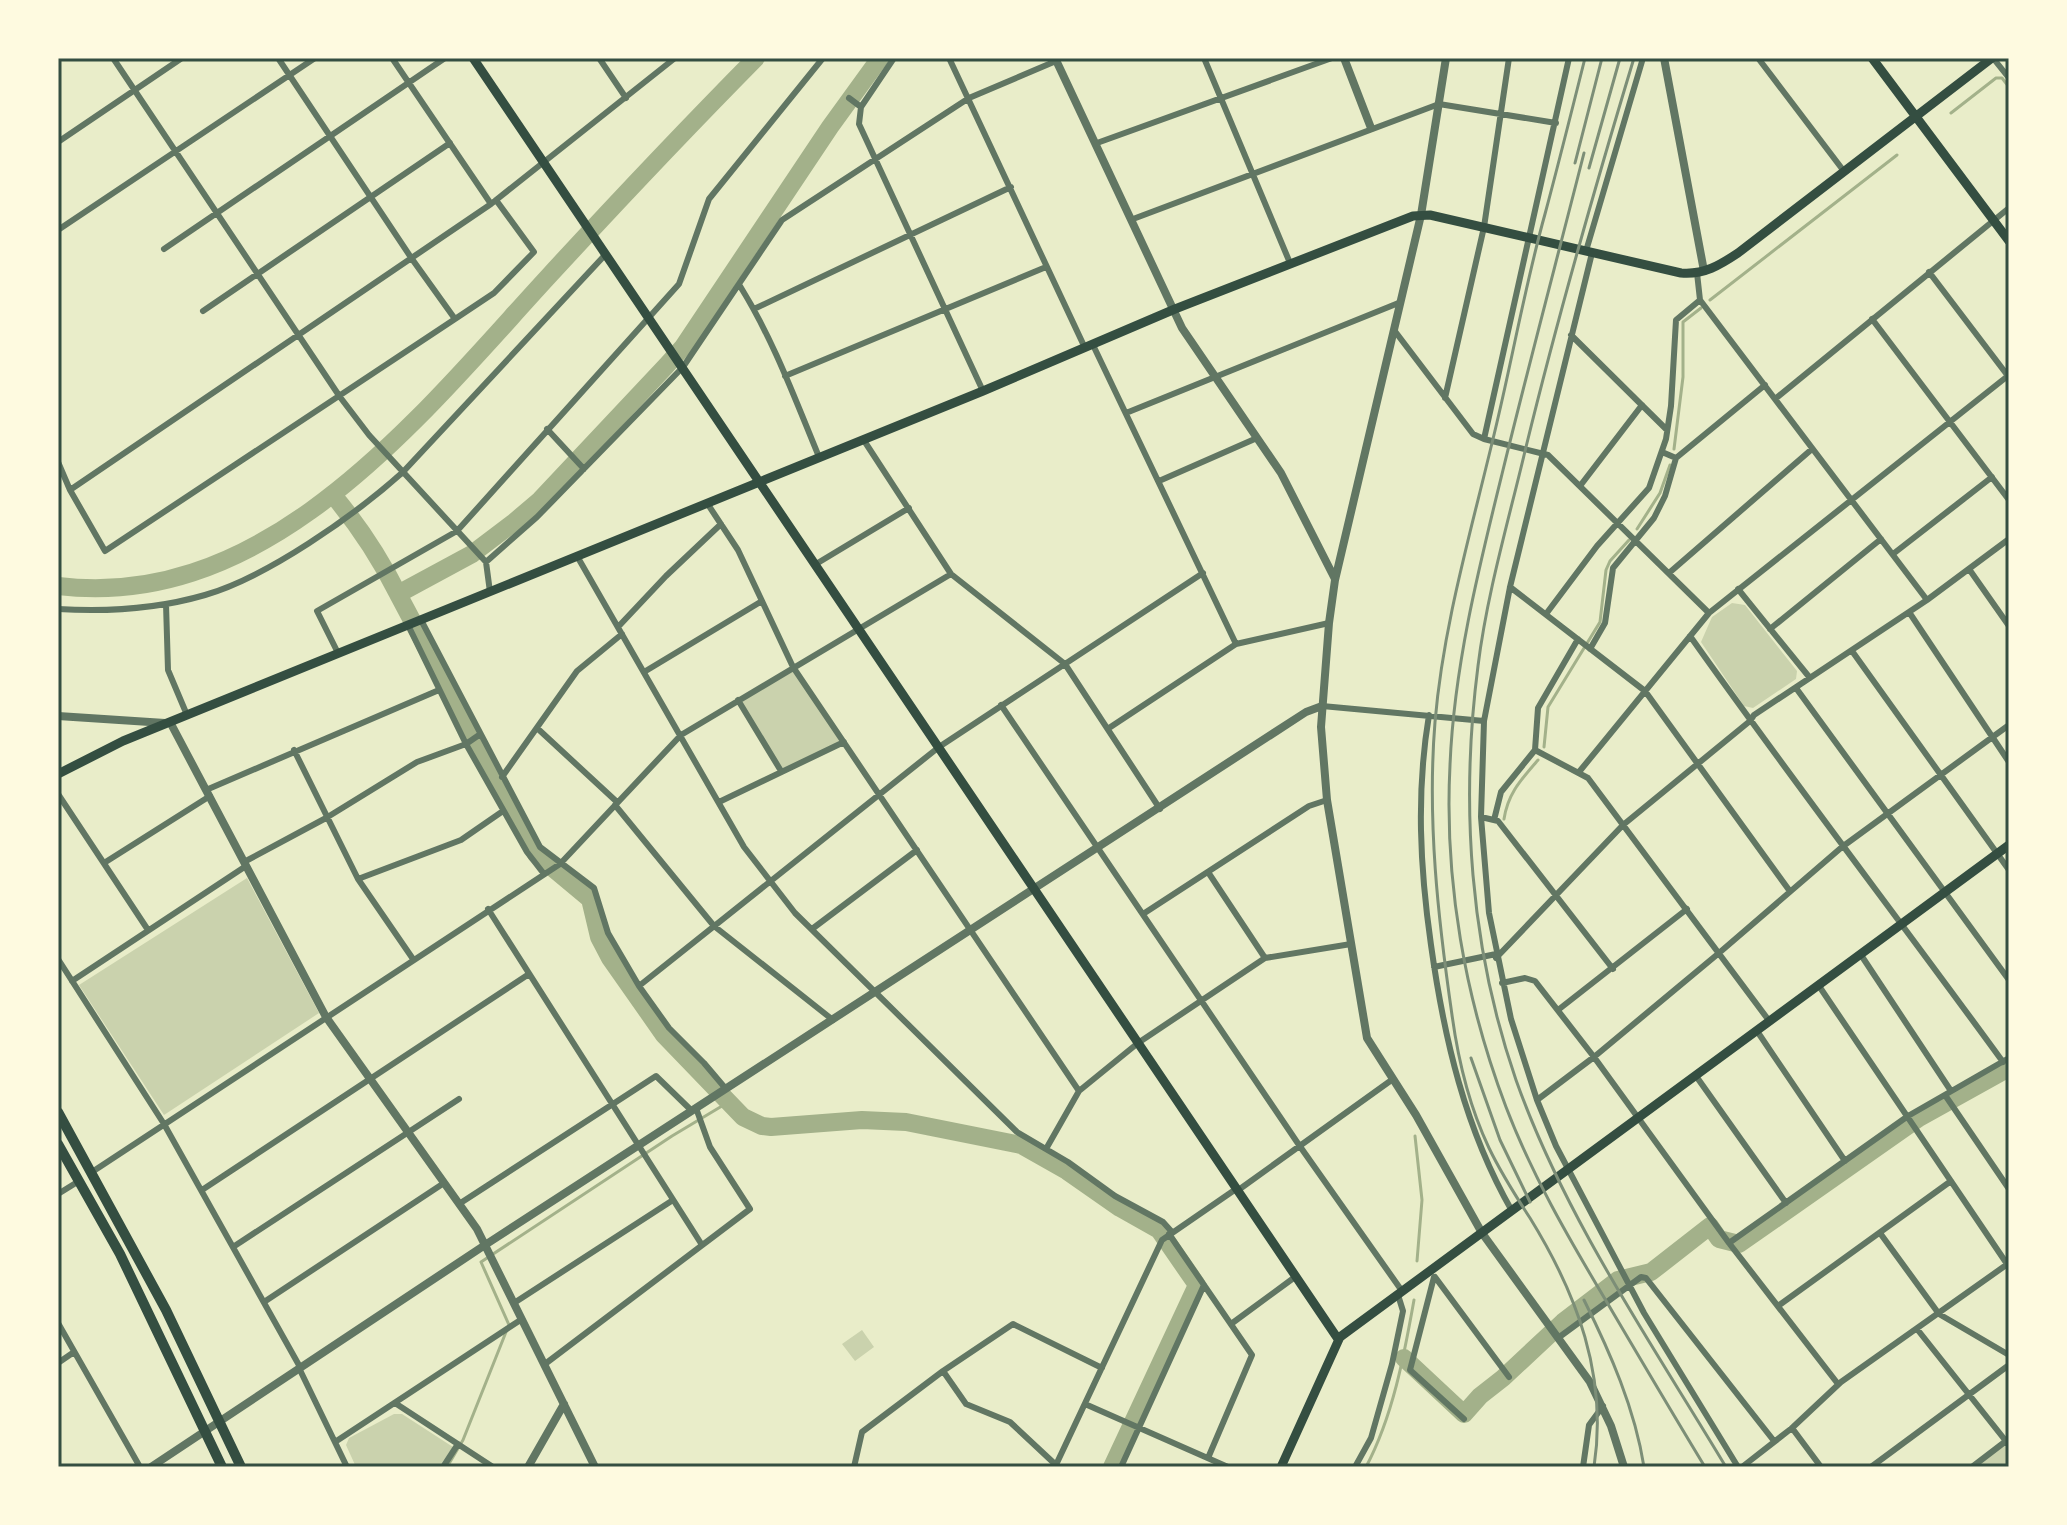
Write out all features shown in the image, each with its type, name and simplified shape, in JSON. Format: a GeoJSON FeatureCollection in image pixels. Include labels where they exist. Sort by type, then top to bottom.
{"type":"FeatureCollection","features":[{"type":"Feature","properties":{"kind":"highway"},"geometry":{"type":"LineString","coordinates":[[58,1112],[166,1310],[241,1467]]}},
{"type":"Feature","properties":{"kind":"highway"},"geometry":{"type":"LineString","coordinates":[[58,1144],[120,1254],[222,1467]]}},
{"type":"Feature","properties":{"kind":"main road"},"geometry":{"type":"LineString","coordinates":[[473,58],[1338,1339]]}},
{"type":"Feature","properties":{"kind":"main road"},"geometry":{"type":"LineString","coordinates":[[1872,58],[2009,241]]}},
{"type":"Feature","properties":{"kind":"main road"},"geometry":{"type":"LineString","coordinates":[[58,774],[123,741],[983,391],[1175,309],[1421,215],[1671,271],[1701,272],[1721,265],[1992,58]]}},
{"type":"Feature","properties":{"kind":"main road"},"geometry":{"type":"LineString","coordinates":[[1281,1467],[1338,1339],[1400,1293],[1432,1274],[1568,1169],[2009,845]]}},
{"type":"Feature","properties":{"kind":"street"},"geometry":{"type":"LineString","coordinates":[[113,58],[340,397],[369,435],[484,560],[490,592]]}},
{"type":"Feature","properties":{"kind":"street"},"geometry":{"type":"LineString","coordinates":[[58,142],[182,58]]}},
{"type":"Feature","properties":{"kind":"street"},"geometry":{"type":"LineString","coordinates":[[278,58],[455,319]]}},
{"type":"Feature","properties":{"kind":"street"},"geometry":{"type":"LineString","coordinates":[[58,230],[315,58]]}},
{"type":"Feature","properties":{"kind":"street"},"geometry":{"type":"LineString","coordinates":[[58,462],[70,490],[105,551],[494,293],[534,252],[450,143],[392,58]]}},
{"type":"Feature","properties":{"kind":"street"},"geometry":{"type":"LineString","coordinates":[[164,249],[445,58]]}},
{"type":"Feature","properties":{"kind":"street"},"geometry":{"type":"LineString","coordinates":[[599,58],[626,98]]}},
{"type":"Feature","properties":{"kind":"street"},"geometry":{"type":"LineString","coordinates":[[70,490],[494,202],[675,58]]}},
{"type":"Feature","properties":{"kind":"street"},"geometry":{"type":"LineString","coordinates":[[338,653],[317,611],[457,531],[679,284],[709,199],[823,58]]}},
{"type":"Feature","properties":{"kind":"street"},"geometry":{"type":"LineString","coordinates":[[894,58],[859,106],[859,124],[983,391]]}},
{"type":"Feature","properties":{"kind":"street"},"geometry":{"type":"LineString","coordinates":[[949,58],[1046,267],[1126,413],[1236,644]]}},
{"type":"Feature","properties":{"kind":"street"},"geometry":{"type":"LineString","coordinates":[[1204,58],[1290,263]]}},
{"type":"Feature","properties":{"kind":"street"},"geometry":{"type":"LineString","coordinates":[[1097,143],[1332,58]]}},
{"type":"Feature","properties":{"kind":"street"},"geometry":{"type":"LineString","coordinates":[[1344,58],[1371,128]]}},
{"type":"Feature","properties":{"kind":"street"},"geometry":{"type":"LineString","coordinates":[[1446,58],[1421,215],[1335,580],[1321,727],[1327,800],[1367,1038],[1416,1115],[1482,1233],[1590,1382],[1603,1406],[1624,1467]]}},
{"type":"Feature","properties":{"kind":"street"},"geometry":{"type":"LineString","coordinates":[[1445,398],[1484,227],[1509,58]]}},
{"type":"Feature","properties":{"kind":"street"},"geometry":{"type":"LineString","coordinates":[[1484,439],[1569,58]]}},
{"type":"Feature","properties":{"kind":"street"},"geometry":{"type":"LineString","coordinates":[[1643,58],[1589,252],[1510,587],[1484,721],[1481,817],[1496,956],[1537,1100],[1568,1169],[1628,1284],[1740,1467],[1792,1428],[1838,1384],[2008,1263],[1819,986]]}},
{"type":"Feature","properties":{"kind":"street"},"geometry":{"type":"LineString","coordinates":[[1664,58],[1701,272],[1700,300],[1927,600]]}},
{"type":"Feature","properties":{"kind":"street"},"geometry":{"type":"LineString","coordinates":[[1758,58],[1843,170]]}},
{"type":"Feature","properties":{"kind":"street"},"geometry":{"type":"LineString","coordinates":[[1992,58],[2009,78]]}},
{"type":"Feature","properties":{"kind":"street"},"geometry":{"type":"LineString","coordinates":[[484,560],[537,517],[678,360],[740,286],[782,220],[969,98],[1059,59],[1182,328],[1281,473],[1335,580]]}},
{"type":"Feature","properties":{"kind":"street"},"geometry":{"type":"LineString","coordinates":[[849,98],[859,106]]}},
{"type":"Feature","properties":{"kind":"street"},"geometry":{"type":"LineString","coordinates":[[1133,219],[1439,104],[1556,123]]}},
{"type":"Feature","properties":{"kind":"street"},"geometry":{"type":"LineString","coordinates":[[203,311],[450,143]]}},
{"type":"Feature","properties":{"kind":"street"},"geometry":{"type":"LineString","coordinates":[[754,309],[1011,187]]}},
{"type":"Feature","properties":{"kind":"street"},"geometry":{"type":"LineString","coordinates":[[1775,399],[2009,208]]}},
{"type":"Feature","properties":{"kind":"street"},"geometry":{"type":"LineString","coordinates":[[58,609],[126,609],[206,595],[278,560],[338,523],[403,472],[605,255]]}},
{"type":"Feature","properties":{"kind":"street"},"geometry":{"type":"LineString","coordinates":[[785,376],[1046,267]]}},
{"type":"Feature","properties":{"kind":"street"},"geometry":{"type":"LineString","coordinates":[[1579,772],[1709,613],[2009,375],[1929,272]]}},
{"type":"Feature","properties":{"kind":"street"},"geometry":{"type":"LineString","coordinates":[[740,286],[785,376],[819,457]]}},
{"type":"Feature","properties":{"kind":"street"},"geometry":{"type":"LineString","coordinates":[[1546,614],[1597,546],[1649,488],[1667,430],[1676,320],[1700,300]]}},
{"type":"Feature","properties":{"kind":"street"},"geometry":{"type":"LineString","coordinates":[[1126,413],[1401,302]]}},
{"type":"Feature","properties":{"kind":"street"},"geometry":{"type":"LineString","coordinates":[[1872,319],[2009,500]]}},
{"type":"Feature","properties":{"kind":"street"},"geometry":{"type":"LineString","coordinates":[[1394,330],[1474,436],[1544,453],[1709,613]]}},
{"type":"Feature","properties":{"kind":"street"},"geometry":{"type":"LineString","coordinates":[[1571,335],[1667,430]]}},
{"type":"Feature","properties":{"kind":"street"},"geometry":{"type":"LineString","coordinates":[[1590,649],[1605,623],[1613,568],[1637,540],[1665,496],[1676,458],[1765,385]]}},
{"type":"Feature","properties":{"kind":"street"},"geometry":{"type":"LineString","coordinates":[[1580,486],[1642,405]]}},
{"type":"Feature","properties":{"kind":"street"},"geometry":{"type":"LineString","coordinates":[[547,429],[582,467]]}},
{"type":"Feature","properties":{"kind":"street"},"geometry":{"type":"LineString","coordinates":[[1159,481],[1257,438]]}},
{"type":"Feature","properties":{"kind":"street"},"geometry":{"type":"LineString","coordinates":[[863,439],[951,574],[1065,664],[1160,809]]}},
{"type":"Feature","properties":{"kind":"street"},"geometry":{"type":"LineString","coordinates":[[1669,573],[1812,449]]}},
{"type":"Feature","properties":{"kind":"street"},"geometry":{"type":"LineString","coordinates":[[1662,452],[1676,458]]}},
{"type":"Feature","properties":{"kind":"street"},"geometry":{"type":"LineString","coordinates":[[1893,554],[1992,477]]}},
{"type":"Feature","properties":{"kind":"street"},"geometry":{"type":"LineString","coordinates":[[707,503],[738,550],[793,667],[1079,1091]]}},
{"type":"Feature","properties":{"kind":"street"},"geometry":{"type":"LineString","coordinates":[[816,564],[909,508]]}},
{"type":"Feature","properties":{"kind":"street"},"geometry":{"type":"LineString","coordinates":[[618,627],[721,524]]}},
{"type":"Feature","properties":{"kind":"street"},"geometry":{"type":"LineString","coordinates":[[1770,629],[1881,539]]}},
{"type":"Feature","properties":{"kind":"street"},"geometry":{"type":"LineString","coordinates":[[1434,967],[1496,956],[1623,825],[1754,715],[1927,600],[2009,539]]}},
{"type":"Feature","properties":{"kind":"street"},"geometry":{"type":"LineString","coordinates":[[577,556],[744,847],[795,913],[1017,1132],[1115,1196],[1163,1222],[1252,1355],[1208,1458]]}},
{"type":"Feature","properties":{"kind":"street"},"geometry":{"type":"LineString","coordinates":[[1969,569],[2009,626]]}},
{"type":"Feature","properties":{"kind":"street"},"geometry":{"type":"LineString","coordinates":[[639,986],[939,747],[1203,573]]}},
{"type":"Feature","properties":{"kind":"street"},"geometry":{"type":"LineString","coordinates":[[92,1172],[560,864],[681,735],[951,574]]}},
{"type":"Feature","properties":{"kind":"street"},"geometry":{"type":"LineString","coordinates":[[1510,587],[1645,691],[1789,890]]}},
{"type":"Feature","properties":{"kind":"street"},"geometry":{"type":"LineString","coordinates":[[1738,589],[1810,678]]}},
{"type":"Feature","properties":{"kind":"street"},"geometry":{"type":"LineString","coordinates":[[644,672],[762,601]]}},
{"type":"Feature","properties":{"kind":"street"},"geometry":{"type":"LineString","coordinates":[[166,604],[168,670],[187,715]]}},
{"type":"Feature","properties":{"kind":"street"},"geometry":{"type":"LineString","coordinates":[[1909,612],[2009,762]]}},
{"type":"Feature","properties":{"kind":"street"},"geometry":{"type":"LineString","coordinates":[[421,619],[540,847],[594,888],[608,933],[639,986],[669,1028],[726,1089]]}},
{"type":"Feature","properties":{"kind":"street"},"geometry":{"type":"LineString","coordinates":[[1109,728],[1236,644],[1329,623]]}},
{"type":"Feature","properties":{"kind":"street"},"geometry":{"type":"LineString","coordinates":[[408,625],[466,744],[527,852],[544,874]]}},
{"type":"Feature","properties":{"kind":"street"},"geometry":{"type":"LineString","coordinates":[[502,777],[577,671],[622,634]]}},
{"type":"Feature","properties":{"kind":"street"},"geometry":{"type":"LineString","coordinates":[[1690,636],[1842,847],[2006,1060],[1908,1116],[1729,1243]]}},
{"type":"Feature","properties":{"kind":"street"},"geometry":{"type":"LineString","coordinates":[[1494,820],[1501,792],[1535,750],[1538,708],[1578,639]]}},
{"type":"Feature","properties":{"kind":"street"},"geometry":{"type":"LineString","coordinates":[[1852,651],[2009,870]]}},
{"type":"Feature","properties":{"kind":"street"},"geometry":{"type":"LineString","coordinates":[[1796,688],[2009,980]]}},
{"type":"Feature","properties":{"kind":"street"},"geometry":{"type":"LineString","coordinates":[[104,863],[208,793],[294,750],[439,690]]}},
{"type":"Feature","properties":{"kind":"street"},"geometry":{"type":"LineString","coordinates":[[738,700],[781,771]]}},
{"type":"Feature","properties":{"kind":"street"},"geometry":{"type":"LineString","coordinates":[[1001,705],[1400,1293],[1403,1311],[1393,1364],[1371,1438],[1355,1467]]}},
{"type":"Feature","properties":{"kind":"street"},"geometry":{"type":"LineString","coordinates":[[151,1467],[485,1245],[1306,712],[1322,706],[1484,721]]}},
{"type":"Feature","properties":{"kind":"street"},"geometry":{"type":"LineString","coordinates":[[1429,715],[1419,822],[1423,887],[1434,967],[1459,1088],[1480,1148],[1512,1211]]}},
{"type":"Feature","properties":{"kind":"street"},"geometry":{"type":"LineString","coordinates":[[58,716],[169,722],[326,1017],[485,1245],[595,1467]]}},
{"type":"Feature","properties":{"kind":"street"},"geometry":{"type":"LineString","coordinates":[[1537,1100],[1594,1057],[1842,847],[2009,725]]}},
{"type":"Feature","properties":{"kind":"street"},"geometry":{"type":"LineString","coordinates":[[537,728],[616,803],[714,926],[833,1020]]}},
{"type":"Feature","properties":{"kind":"street"},"geometry":{"type":"LineString","coordinates":[[72,981],[245,864],[417,762],[466,744],[479,735]]}},
{"type":"Feature","properties":{"kind":"street"},"geometry":{"type":"LineString","coordinates":[[719,802],[844,742]]}},
{"type":"Feature","properties":{"kind":"street"},"geometry":{"type":"LineString","coordinates":[[294,750],[358,879],[413,959]]}},
{"type":"Feature","properties":{"kind":"street"},"geometry":{"type":"LineString","coordinates":[[1535,750],[1588,778],[1770,1022]]}},
{"type":"Feature","properties":{"kind":"street"},"geometry":{"type":"LineString","coordinates":[[58,794],[148,930]]}},
{"type":"Feature","properties":{"kind":"street"},"geometry":{"type":"LineString","coordinates":[[1143,914],[1309,806],[1327,800]]}},
{"type":"Feature","properties":{"kind":"street"},"geometry":{"type":"LineString","coordinates":[[358,879],[461,840],[503,811]]}},
{"type":"Feature","properties":{"kind":"street"},"geometry":{"type":"LineString","coordinates":[[1481,817],[1498,821],[1613,969]]}},
{"type":"Feature","properties":{"kind":"street"},"geometry":{"type":"LineString","coordinates":[[812,929],[917,850]]}},
{"type":"Feature","properties":{"kind":"street"},"geometry":{"type":"LineString","coordinates":[[1208,872],[1265,958]]}},
{"type":"Feature","properties":{"kind":"street"},"geometry":{"type":"LineString","coordinates":[[488,909],[702,1245]]}},
{"type":"Feature","properties":{"kind":"street"},"geometry":{"type":"LineString","coordinates":[[1558,1010],[1687,909]]}},
{"type":"Feature","properties":{"kind":"street"},"geometry":{"type":"LineString","coordinates":[[1046,1149],[1079,1091],[1138,1043],[1265,958],[1351,944]]}},
{"type":"Feature","properties":{"kind":"street"},"geometry":{"type":"LineString","coordinates":[[1861,955],[2009,1189]]}},
{"type":"Feature","properties":{"kind":"street"},"geometry":{"type":"LineString","coordinates":[[58,959],[164,1124],[202,1190],[300,1367],[347,1467]]}},
{"type":"Feature","properties":{"kind":"street"},"geometry":{"type":"LineString","coordinates":[[202,1190],[529,974]]}},
{"type":"Feature","properties":{"kind":"street"},"geometry":{"type":"LineString","coordinates":[[1502,983],[1525,978],[1535,981],[1838,1384]]}},
{"type":"Feature","properties":{"kind":"street"},"geometry":{"type":"LineString","coordinates":[[1757,1031],[1845,1161]]}},
{"type":"Feature","properties":{"kind":"street"},"geometry":{"type":"LineString","coordinates":[[459,1204],[656,1076],[694,1109],[710,1147],[750,1209],[545,1364]]}},
{"type":"Feature","properties":{"kind":"street"},"geometry":{"type":"LineString","coordinates":[[1696,1076],[1786,1203]]}},
{"type":"Feature","properties":{"kind":"street"},"geometry":{"type":"LineString","coordinates":[[943,1371],[966,1404],[1010,1422],[1056,1466],[1162,1240],[1393,1079]]}},
{"type":"Feature","properties":{"kind":"street"},"geometry":{"type":"LineString","coordinates":[[233,1247],[459,1099]]}},
{"type":"Feature","properties":{"kind":"street"},"geometry":{"type":"LineString","coordinates":[[58,1194],[80,1180]]}},
{"type":"Feature","properties":{"kind":"street"},"geometry":{"type":"LineString","coordinates":[[1778,1306],[1951,1181]]}},
{"type":"Feature","properties":{"kind":"street"},"geometry":{"type":"LineString","coordinates":[[264,1302],[444,1183]]}},
{"type":"Feature","properties":{"kind":"street"},"geometry":{"type":"LineString","coordinates":[[514,1303],[673,1200]]}},
{"type":"Feature","properties":{"kind":"street"},"geometry":{"type":"LineString","coordinates":[[1880,1233],[1939,1314],[2009,1355]]}},
{"type":"Feature","properties":{"kind":"street"},"geometry":{"type":"LineString","coordinates":[[1432,1274],[1409,1368],[1464,1419]]}},
{"type":"Feature","properties":{"kind":"street"},"geometry":{"type":"LineString","coordinates":[[1432,1274],[1509,1377]]}},
{"type":"Feature","properties":{"kind":"street"},"geometry":{"type":"LineString","coordinates":[[1231,1324],[1295,1277]]}},
{"type":"Feature","properties":{"kind":"street"},"geometry":{"type":"LineString","coordinates":[[1558,1338],[1628,1284],[1641,1277],[1649,1280],[1774,1441]]}},
{"type":"Feature","properties":{"kind":"street"},"geometry":{"type":"LineString","coordinates":[[1121,1467],[1204,1285]]}},
{"type":"Feature","properties":{"kind":"street"},"geometry":{"type":"LineString","coordinates":[[335,1442],[522,1319]]}},
{"type":"Feature","properties":{"kind":"street"},"geometry":{"type":"LineString","coordinates":[[58,1323],[140,1467]]}},
{"type":"Feature","properties":{"kind":"street"},"geometry":{"type":"LineString","coordinates":[[854,1467],[862,1432],[943,1371],[1013,1324],[1102,1368]]}},
{"type":"Feature","properties":{"kind":"street"},"geometry":{"type":"LineString","coordinates":[[1917,1329],[1967,1395],[2008,1442],[1972,1467]]}},
{"type":"Feature","properties":{"kind":"street"},"geometry":{"type":"LineString","coordinates":[[58,1363],[74,1352]]}},
{"type":"Feature","properties":{"kind":"street"},"geometry":{"type":"LineString","coordinates":[[1871,1467],[2009,1365]]}},
{"type":"Feature","properties":{"kind":"street"},"geometry":{"type":"LineString","coordinates":[[395,1403],[493,1467]]}},
{"type":"Feature","properties":{"kind":"street"},"geometry":{"type":"LineString","coordinates":[[528,1467],[564,1404]]}},
{"type":"Feature","properties":{"kind":"street"},"geometry":{"type":"LineString","coordinates":[[1085,1404],[1228,1467]]}},
{"type":"Feature","properties":{"kind":"street"},"geometry":{"type":"LineString","coordinates":[[1583,1467],[1589,1425],[1603,1406]]}},
{"type":"Feature","properties":{"kind":"street"},"geometry":{"type":"LineString","coordinates":[[1792,1428],[1821,1467]]}},
{"type":"Feature","properties":{"kind":"street"},"geometry":{"type":"LineString","coordinates":[[443,1467],[458,1444]]}},
{"type":"Feature","properties":{"kind":"green space"},"geometry":{"type":"Polygon","coordinates":[[[1732,603],[1745,605],[1797,671],[1796,679],[1753,708],[1744,706],[1701,642],[1712,617],[1732,603]]]}},
{"type":"Feature","properties":{"kind":"green space"},"geometry":{"type":"Polygon","coordinates":[[[793,667],[844,742],[781,771],[738,700],[793,667]]]}},
{"type":"Feature","properties":{"kind":"green space"},"geometry":{"type":"Polygon","coordinates":[[[247,878],[319,1013],[164,1115],[79,985],[247,878]]]}},
{"type":"Feature","properties":{"kind":"green space"},"geometry":{"type":"Polygon","coordinates":[[[862,1330],[874,1347],[855,1361],[842,1344],[862,1330]]]}},
{"type":"Feature","properties":{"kind":"green space"},"geometry":{"type":"Polygon","coordinates":[[[394,1414],[402,1414],[453,1447],[439,1467],[356,1467],[346,1445],[349,1438],[394,1414]]]}},
{"type":"Feature","properties":{"kind":"green space"},"geometry":{"type":"Polygon","coordinates":[[[2006,1441],[2009,1445],[2009,1467],[1972,1467],[2006,1441]]]}},
{"type":"Feature","properties":{"kind":"waterway"},"geometry":{"type":"LineString","coordinates":[[58,586],[134,586],[205,568],[272,536],[334,493],[392,443],[447,388],[624,195],[756,58]]}},
{"type":"Feature","properties":{"kind":"waterway"},"geometry":{"type":"LineString","coordinates":[[880,58],[830,127],[683,347],[666,366],[540,500],[513,523],[472,554],[398,594],[536,854],[590,899],[599,937],[610,958],[664,1035],[743,1117],[771,1127],[862,1120],[906,1122],[1021,1145],[1159,1230],[1197,1285],[1112,1467]]}},
{"type":"Feature","properties":{"kind":"waterway"},"geometry":{"type":"LineString","coordinates":[[1951,113],[1996,78],[2002,78],[2009,87]]}},
{"type":"Feature","properties":{"kind":"waterway"},"geometry":{"type":"LineString","coordinates":[[1710,300],[1897,155]]}},
{"type":"Feature","properties":{"kind":"waterway"},"geometry":{"type":"LineString","coordinates":[[1674,449],[1683,377],[1683,322],[1701,308]]}},
{"type":"Feature","properties":{"kind":"waterway"},"geometry":{"type":"LineString","coordinates":[[1637,529],[1660,493],[1670,465]]}},
{"type":"Feature","properties":{"kind":"waterway"},"geometry":{"type":"LineString","coordinates":[[333,495],[352,518],[398,594]]}},
{"type":"Feature","properties":{"kind":"waterway"},"geometry":{"type":"LineString","coordinates":[[1544,747],[1548,707],[1600,622],[1606,570],[1629,540]]}},
{"type":"Feature","properties":{"kind":"waterway"},"geometry":{"type":"LineString","coordinates":[[1504,819],[1512,794],[1538,760]]}},
{"type":"Feature","properties":{"kind":"waterway"},"geometry":{"type":"LineString","coordinates":[[1404,1358],[1464,1414],[1563,1322],[1618,1280],[1651,1272],[1710,1226],[1719,1239],[1739,1244],[1919,1118],[2009,1068]]}},
{"type":"Feature","properties":{"kind":"waterway"},"geometry":{"type":"LineString","coordinates":[[509,1325],[481,1262],[727,1103]]}},
{"type":"Feature","properties":{"kind":"waterway"},"geometry":{"type":"LineString","coordinates":[[1415,1136],[1422,1200],[1417,1261]]}},
{"type":"Feature","properties":{"kind":"waterway"},"geometry":{"type":"LineString","coordinates":[[1366,1467],[1390,1407],[1414,1300]]}},
{"type":"Feature","properties":{"kind":"waterway"},"geometry":{"type":"LineString","coordinates":[[447,1467],[463,1440],[506,1332]]}},
{"type":"Feature","properties":{"kind":"railway"},"geometry":{"type":"LineString","coordinates":[[1585,58],[1531,271],[1451,616],[1435,722],[1432,795],[1438,906],[1461,1066],[1489,1148],[1547,1247],[1575,1306],[1585,1337],[1597,1400],[1594,1467]]}},
{"type":"Feature","properties":{"kind":"railway"},"geometry":{"type":"LineString","coordinates":[[1575,163],[1602,58]]}},
{"type":"Feature","properties":{"kind":"railway"},"geometry":{"type":"LineString","coordinates":[[1589,168],[1620,58]]}},
{"type":"Feature","properties":{"kind":"railway"},"geometry":{"type":"LineString","coordinates":[[1634,58],[1551,349],[1487,611],[1478,666],[1470,771],[1473,875],[1488,979],[1500,1030],[1536,1131],[1611,1278],[1726,1467]]}},
{"type":"Feature","properties":{"kind":"railway"},"geometry":{"type":"LineString","coordinates":[[1584,153],[1494,506],[1462,654],[1450,765],[1450,852],[1454,896],[1479,1024],[1516,1132],[1564,1229],[1705,1467]]}},
{"type":"Feature","properties":{"kind":"railway"},"geometry":{"type":"LineString","coordinates":[[1471,1058],[1500,1140],[1530,1202]]}},
{"type":"Feature","properties":{"kind":"railway"},"geometry":{"type":"LineString","coordinates":[[1584,1300],[1620,1381],[1644,1467]]}}]}
